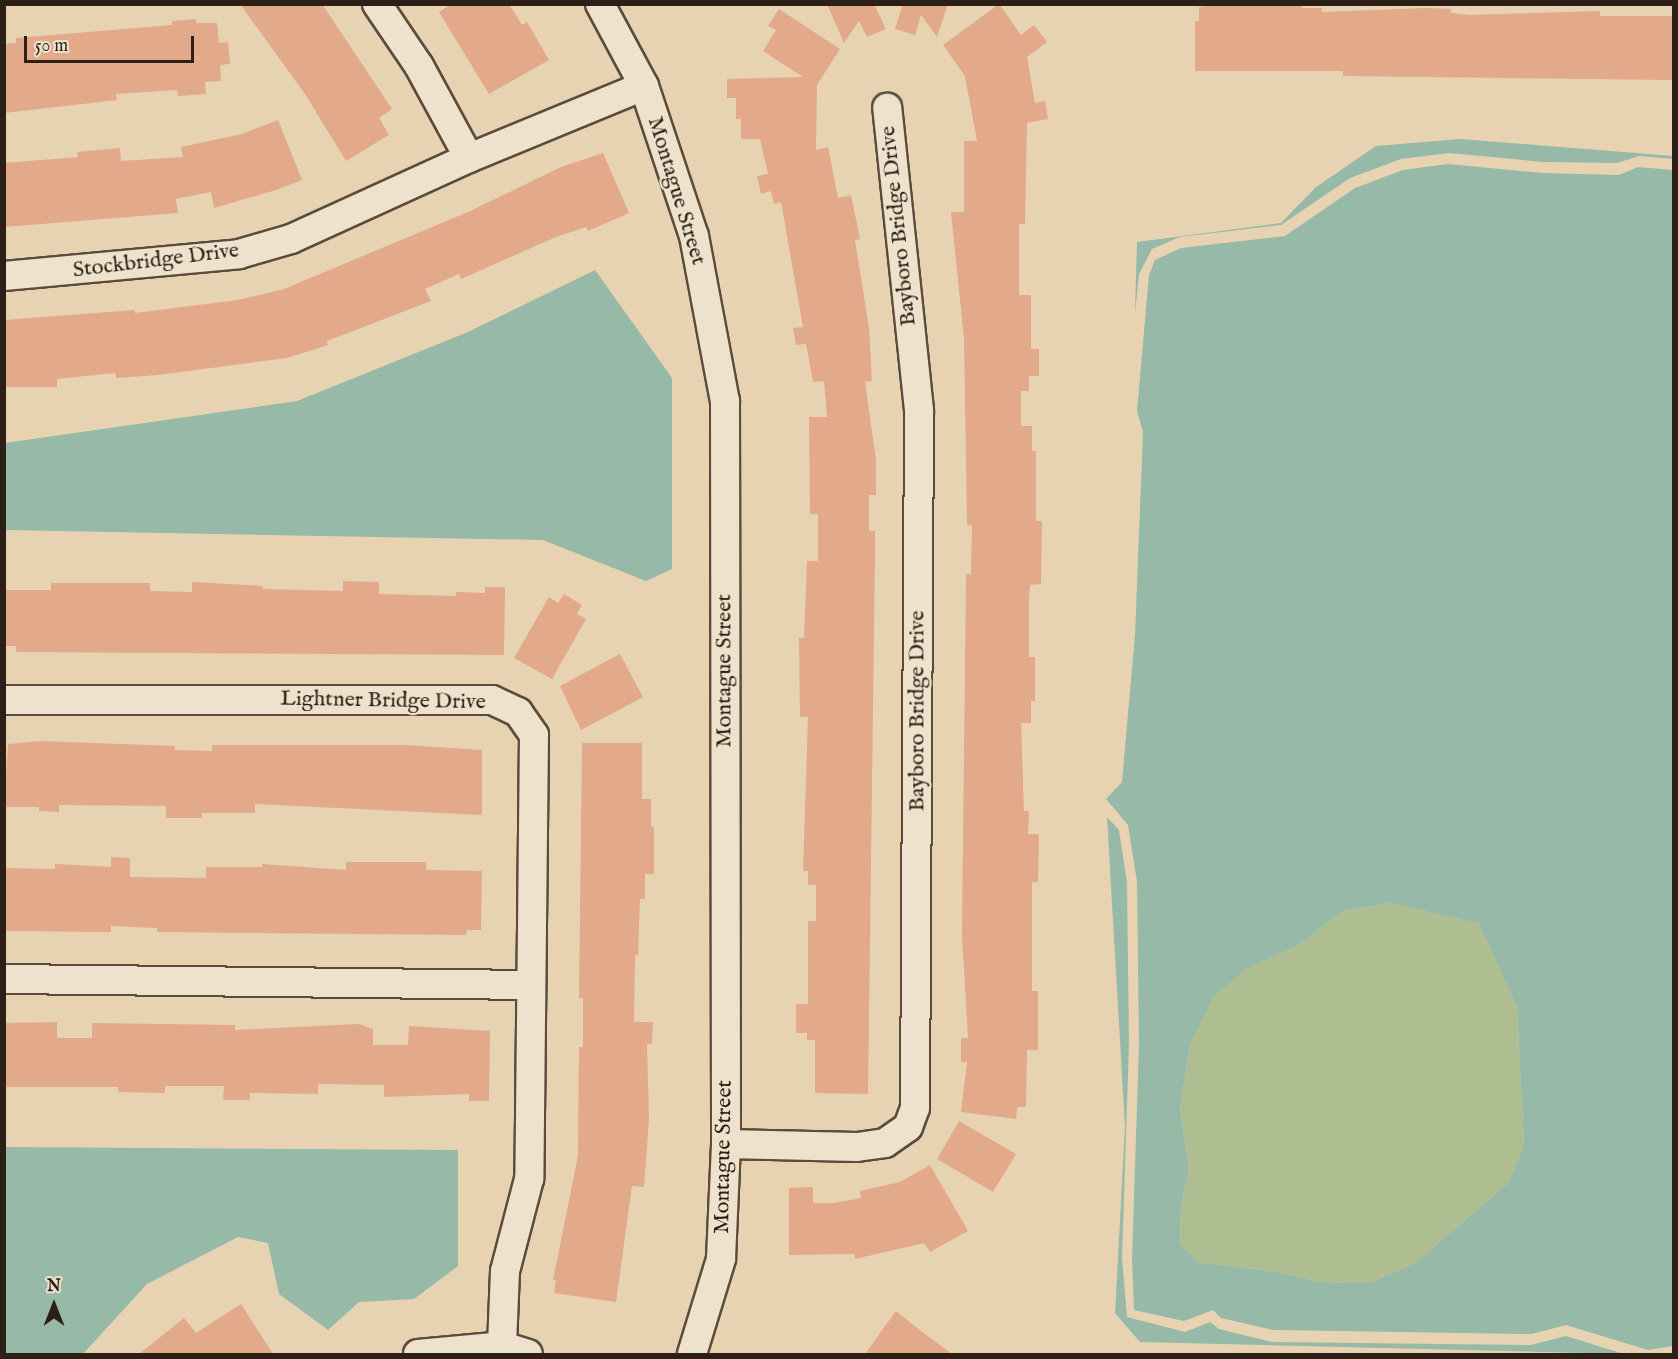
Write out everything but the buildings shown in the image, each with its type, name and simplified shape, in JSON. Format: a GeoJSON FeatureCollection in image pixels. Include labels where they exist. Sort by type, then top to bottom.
{"type":"FeatureCollection","features":[{"type":"Feature","properties":{"kind":"street"},"geometry":{"type":"LineString","coordinates":[[376,4],[419,66],[469,158]]}},
{"type":"Feature","properties":{"kind":"street","name":"Montague Street"},"geometry":{"type":"LineString","coordinates":[[600,4],[644,86],[694,236],[725,400],[726,1144],[721,1259],[692,1354]]}},
{"type":"Feature","properties":{"kind":"street","name":"Stockbridge Drive"},"geometry":{"type":"LineString","coordinates":[[4,276],[238,254],[291,239],[469,158],[644,86]]}},
{"type":"Feature","properties":{"kind":"street","name":"Bayboro Bridge Drive"},"geometry":{"type":"LineString","coordinates":[[726,1144],[857,1147],[885,1143],[908,1127],[915,1108],[919,410],[887,108]]}},
{"type":"Feature","properties":{"kind":"street","name":"Lightner Bridge Drive"},"geometry":{"type":"LineString","coordinates":[[4,700],[492,700],[518,712],[534,735],[529,985],[529,1179],[505,1271],[502,1346]]}},
{"type":"Feature","properties":{"kind":"street"},"geometry":{"type":"LineString","coordinates":[[4,979],[529,985]]}},
{"type":"Feature","properties":{"kind":"street"},"geometry":{"type":"LineString","coordinates":[[418,1354],[502,1346],[528,1354]]}},
{"type":"Feature","properties":{"kind":"shaded area"},"geometry":{"type":"Polygon","coordinates":[[[1460,139],[1673,156],[1673,159],[1639,156],[1617,163],[1543,162],[1449,153],[1401,159],[1350,178],[1281,225],[1180,237],[1152,249],[1139,274],[1135,314],[1137,242],[1281,223],[1316,187],[1376,146],[1460,139]]]}},
{"type":"Feature","properties":{"kind":"shaded area"},"geometry":{"type":"Polygon","coordinates":[[[1448,164],[1543,173],[1619,175],[1638,167],[1673,170],[1673,1346],[1648,1350],[1566,1325],[1531,1334],[1273,1330],[1221,1318],[1213,1310],[1184,1321],[1134,1310],[1132,1259],[1139,1043],[1137,882],[1128,825],[1106,799],[1122,782],[1135,635],[1143,432],[1137,411],[1149,275],[1155,260],[1181,248],[1285,236],[1355,188],[1403,170],[1448,164]],[[1391,903],[1343,911],[1300,944],[1245,970],[1214,996],[1190,1046],[1180,1108],[1189,1169],[1181,1208],[1180,1243],[1197,1262],[1278,1272],[1322,1282],[1369,1283],[1414,1264],[1508,1183],[1524,1145],[1517,1008],[1479,924],[1391,903]]]}},
{"type":"Feature","properties":{"kind":"shaded area"},"geometry":{"type":"Polygon","coordinates":[[[595,270],[672,378],[672,569],[646,581],[543,540],[5,530],[5,443],[297,401],[468,332],[595,270]]]}},
{"type":"Feature","properties":{"kind":"shaded area"},"geometry":{"type":"Polygon","coordinates":[[[1107,817],[1119,830],[1127,883],[1129,1043],[1122,1258],[1127,1317],[1185,1332],[1210,1322],[1219,1329],[1272,1342],[1531,1345],[1566,1336],[1624,1354],[1140,1342],[1115,1313],[1125,1127],[1107,817]]]}},
{"type":"Feature","properties":{"kind":"shaded area"},"geometry":{"type":"Polygon","coordinates":[[[1391,903],[1479,924],[1517,1008],[1524,1145],[1508,1183],[1414,1264],[1369,1283],[1322,1282],[1278,1272],[1197,1262],[1180,1243],[1181,1208],[1189,1169],[1180,1108],[1190,1046],[1214,995],[1245,970],[1300,944],[1343,911],[1391,903]]]}},
{"type":"Feature","properties":{"kind":"shaded area"},"geometry":{"type":"Polygon","coordinates":[[[5,1147],[458,1150],[458,1266],[414,1299],[359,1302],[328,1330],[279,1294],[268,1243],[238,1237],[147,1284],[83,1354],[5,1354],[5,1147]]]}}]}
